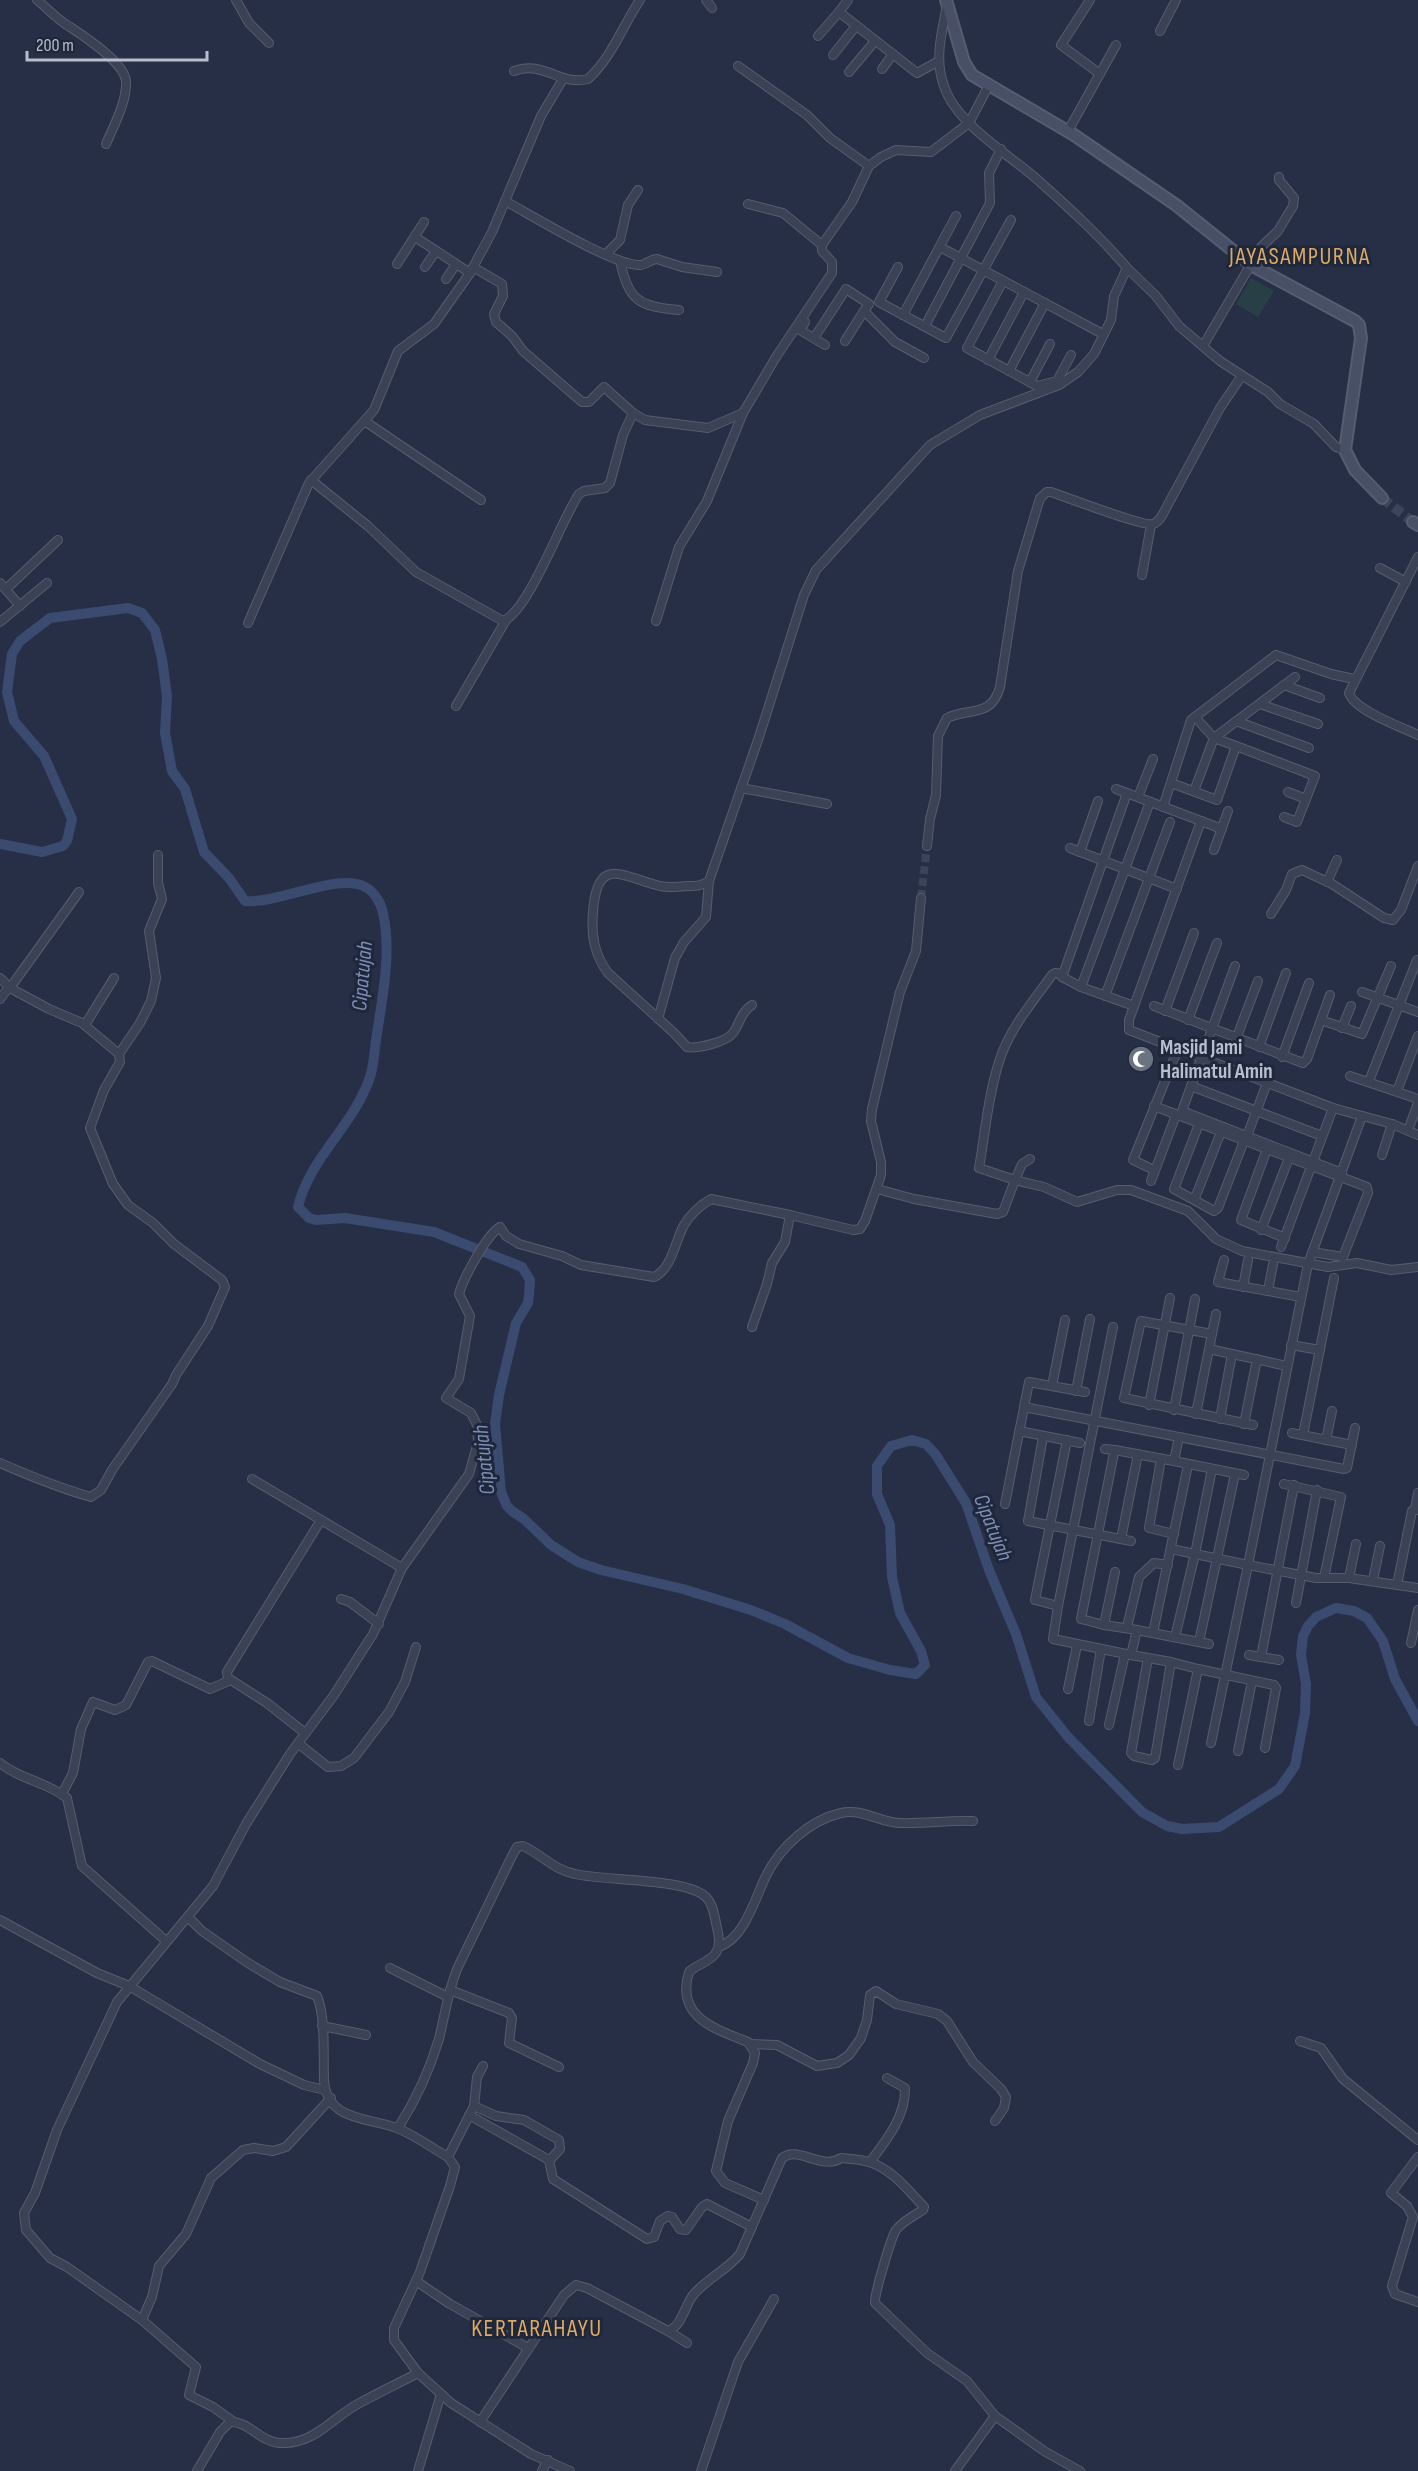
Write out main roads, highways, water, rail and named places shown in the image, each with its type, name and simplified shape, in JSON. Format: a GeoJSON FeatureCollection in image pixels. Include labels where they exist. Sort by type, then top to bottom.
{"type":"FeatureCollection","features":[{"type":"Feature","properties":{"kind":"waterway","name":"Cipatujah"},"geometry":{"type":"LineString","coordinates":[[0,844],[42,852],[63,846],[67,841],[72,819],[44,756],[14,721],[7,692],[12,654],[20,641],[50,618],[128,608],[142,613],[155,630],[162,659],[167,696],[165,733],[172,771],[185,789],[204,852],[229,878],[245,901],[259,901],[340,883],[354,883],[371,891],[382,909],[386,929],[386,960],[371,1075],[362,1097],[311,1174],[298,1207],[309,1218],[316,1220],[345,1218],[434,1232],[522,1267],[530,1280],[528,1303],[516,1323],[499,1395],[495,1424],[501,1492],[507,1506],[512,1511],[524,1519],[551,1545],[578,1562],[601,1570],[683,1589],[751,1610],[785,1624],[848,1658],[890,1670],[916,1674],[925,1665],[921,1651],[900,1613],[892,1577],[890,1525],[877,1494],[877,1466],[891,1446],[912,1440],[926,1444],[936,1455],[966,1503],[989,1570],[1016,1634],[1036,1697],[1068,1737],[1142,1812],[1167,1826],[1182,1829],[1219,1827],[1279,1789],[1295,1766],[1305,1713],[1306,1684],[1301,1655],[1303,1636],[1316,1617],[1336,1608],[1354,1611],[1367,1618],[1383,1641],[1395,1679],[1418,1721]]}},
{"type":"Feature","properties":{"kind":"tunnel"},"geometry":{"type":"LineString","coordinates":[[1382,498],[1413,522]]}},
{"type":"Feature","properties":{"kind":"tunnel"},"geometry":{"type":"LineString","coordinates":[[921,898],[927,846]]}},
{"type":"Feature","properties":{"kind":"place","name":"Masjid Jami Halimatul Amin"},"geometry":{"type":"Point","coordinates":[1141,1059]}},
{"type":"Feature","properties":{"kind":"district","name":"JAYASAMPURNA"},"geometry":{"type":"Point","coordinates":[1300,256]}},
{"type":"Feature","properties":{"kind":"district","name":"KERTARAHAYU"},"geometry":{"type":"Point","coordinates":[537,2328]}}]}
